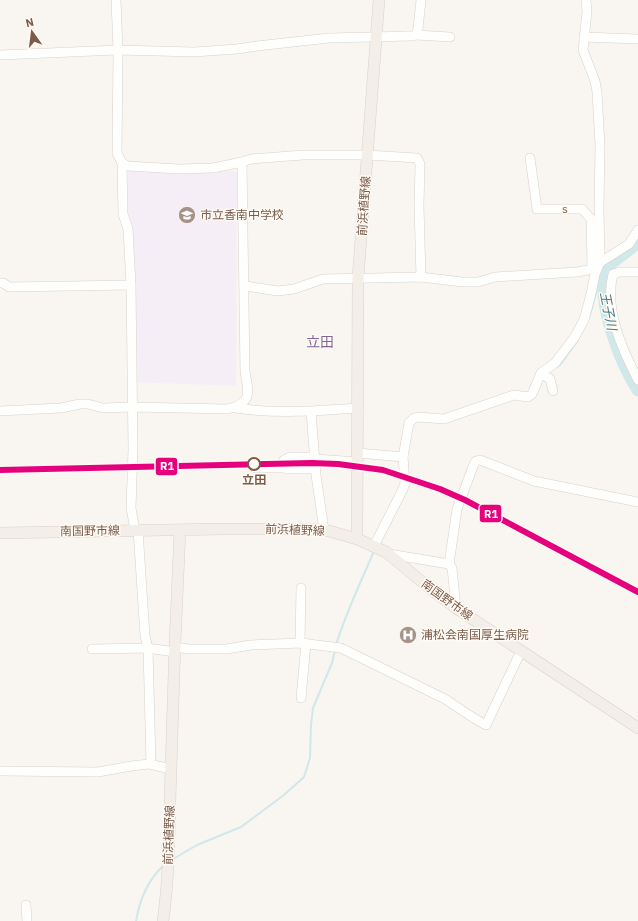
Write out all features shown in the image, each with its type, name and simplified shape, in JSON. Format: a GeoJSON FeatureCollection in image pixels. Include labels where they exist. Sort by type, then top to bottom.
{"type":"FeatureCollection","features":[{"type":"Feature","properties":{"kind":"main road","name":"前浜植野線"},"geometry":{"type":"LineString","coordinates":[[163,921],[166,904],[169,843],[180,530],[324,530],[357,539],[358,278],[379,0]]}},
{"type":"Feature","properties":{"kind":"main road","name":"南国野市線"},"geometry":{"type":"LineString","coordinates":[[0,533],[180,530]]}},
{"type":"Feature","properties":{"kind":"main road","name":"南国野市線"},"geometry":{"type":"LineString","coordinates":[[357,539],[389,554],[433,592],[638,728]]}},
{"type":"Feature","properties":{"kind":"street"},"geometry":{"type":"LineString","coordinates":[[116,0],[118,50],[117,153],[122,163],[123,214],[128,229],[131,285],[133,449],[131,508],[136,530],[145,636],[148,648],[151,764]]}},
{"type":"Feature","properties":{"kind":"street"},"geometry":{"type":"LineString","coordinates":[[416,35],[421,0]]}},
{"type":"Feature","properties":{"kind":"street"},"geometry":{"type":"LineString","coordinates":[[374,546],[405,483],[403,457],[408,422],[418,416],[444,419],[514,395],[528,397],[532,394],[541,373],[555,363],[574,338],[584,320],[599,263],[600,146],[597,92],[593,75],[583,50],[587,11],[586,0]]}},
{"type":"Feature","properties":{"kind":"street"},"geometry":{"type":"LineString","coordinates":[[0,55],[118,50],[194,52],[237,49],[328,38],[416,35],[450,37]]}},
{"type":"Feature","properties":{"kind":"street"},"geometry":{"type":"LineString","coordinates":[[584,37],[638,39]]}},
{"type":"Feature","properties":{"kind":"street"},"geometry":{"type":"LineString","coordinates":[[122,163],[128,166],[213,168],[251,159],[295,156],[368,155],[417,158],[419,162],[421,277]]}},
{"type":"Feature","properties":{"kind":"street","name":"s"},"geometry":{"type":"LineString","coordinates":[[530,158],[537,208],[582,209],[591,219],[599,263]]}},
{"type":"Feature","properties":{"kind":"street"},"geometry":{"type":"LineString","coordinates":[[235,408],[246,400],[248,395],[246,372],[242,162]]}},
{"type":"Feature","properties":{"kind":"street"},"geometry":{"type":"LineString","coordinates":[[245,286],[278,291],[294,289],[323,279],[421,277],[446,281],[478,282],[495,277],[577,272],[588,270],[629,244],[638,230]]}},
{"type":"Feature","properties":{"kind":"street"},"geometry":{"type":"LineString","coordinates":[[599,263],[613,274]]}},
{"type":"Feature","properties":{"kind":"street"},"geometry":{"type":"LineString","coordinates":[[613,274],[620,272],[638,272]]}},
{"type":"Feature","properties":{"kind":"street"},"geometry":{"type":"LineString","coordinates":[[613,274],[610,288],[612,310],[618,335],[638,380]]}},
{"type":"Feature","properties":{"kind":"street"},"geometry":{"type":"LineString","coordinates":[[0,283],[3,283],[9,287],[131,285]]}},
{"type":"Feature","properties":{"kind":"street"},"geometry":{"type":"LineString","coordinates":[[541,373],[550,379],[553,391]]}},
{"type":"Feature","properties":{"kind":"street"},"geometry":{"type":"LineString","coordinates":[[0,412],[61,408],[80,404],[88,404],[103,408],[235,408],[250,410],[311,412],[358,408]]}},
{"type":"Feature","properties":{"kind":"street"},"geometry":{"type":"LineString","coordinates":[[311,412],[315,469],[324,530]]}},
{"type":"Feature","properties":{"kind":"street"},"geometry":{"type":"LineString","coordinates":[[285,468],[284,460],[286,458],[403,457]]}},
{"type":"Feature","properties":{"kind":"street"},"geometry":{"type":"LineString","coordinates":[[456,608],[452,568],[449,564],[457,509],[476,461],[480,460],[534,481],[638,502]]}},
{"type":"Feature","properties":{"kind":"street"},"geometry":{"type":"LineString","coordinates":[[255,468],[315,469]]}},
{"type":"Feature","properties":{"kind":"street"},"geometry":{"type":"LineString","coordinates":[[389,554],[449,564]]}},
{"type":"Feature","properties":{"kind":"street"},"geometry":{"type":"LineString","coordinates":[[301,588],[303,643],[301,698]]}},
{"type":"Feature","properties":{"kind":"street"},"geometry":{"type":"LineString","coordinates":[[92,649],[226,649],[251,645],[303,643],[341,648],[445,699],[475,720],[486,725],[521,651]]}},
{"type":"Feature","properties":{"kind":"street"},"geometry":{"type":"LineString","coordinates":[[0,771],[98,772],[151,764],[171,769]]}},
{"type":"Feature","properties":{"kind":"street"},"geometry":{"type":"LineString","coordinates":[[26,905],[27,921]]}},
{"type":"Feature","properties":{"kind":"shaded area"},"geometry":{"type":"Polygon","coordinates":[[[128,167],[237,172],[236,386],[134,382],[130,228],[127,207],[128,167]]]}},
{"type":"Feature","properties":{"kind":"waterway","name":"王子川"},"geometry":{"type":"LineString","coordinates":[[638,242],[606,267],[604,280],[604,296],[607,313],[617,347],[638,390]]}},
{"type":"Feature","properties":{"kind":"waterway","name":"王子川"},"geometry":{"type":"LineString","coordinates":[[601,271],[606,267]]}},
{"type":"Feature","properties":{"kind":"waterway"},"geometry":{"type":"LineString","coordinates":[[590,315],[597,286]]}},
{"type":"Feature","properties":{"kind":"waterway"},"geometry":{"type":"LineString","coordinates":[[557,367],[578,340]]}},
{"type":"Feature","properties":{"kind":"waterway"},"geometry":{"type":"LineString","coordinates":[[336,645],[349,609],[374,551]]}},
{"type":"Feature","properties":{"kind":"waterway"},"geometry":{"type":"LineString","coordinates":[[173,859],[197,845],[241,827],[284,795],[304,777],[310,758],[313,708],[332,663],[335,650]]}},
{"type":"Feature","properties":{"kind":"waterway"},"geometry":{"type":"LineString","coordinates":[[136,921],[145,891],[153,877],[164,865]]}},
{"type":"Feature","properties":{"kind":"transit line","name":"R1"},"geometry":{"type":"LineString","coordinates":[[0,470],[312,463],[338,464],[383,470],[440,489],[465,500],[638,592]]}},
{"type":"Feature","properties":{"kind":"place","name":"市立香南中学校"},"geometry":{"type":"Point","coordinates":[187,215]}},
{"type":"Feature","properties":{"kind":"place","name":"立田"},"geometry":{"type":"Point","coordinates":[254,464]}},
{"type":"Feature","properties":{"kind":"place","name":"浦松会南国厚生病院"},"geometry":{"type":"Point","coordinates":[408,635]}},
{"type":"Feature","properties":{"kind":"district","name":"立田"},"geometry":{"type":"Point","coordinates":[320,342]}}]}
